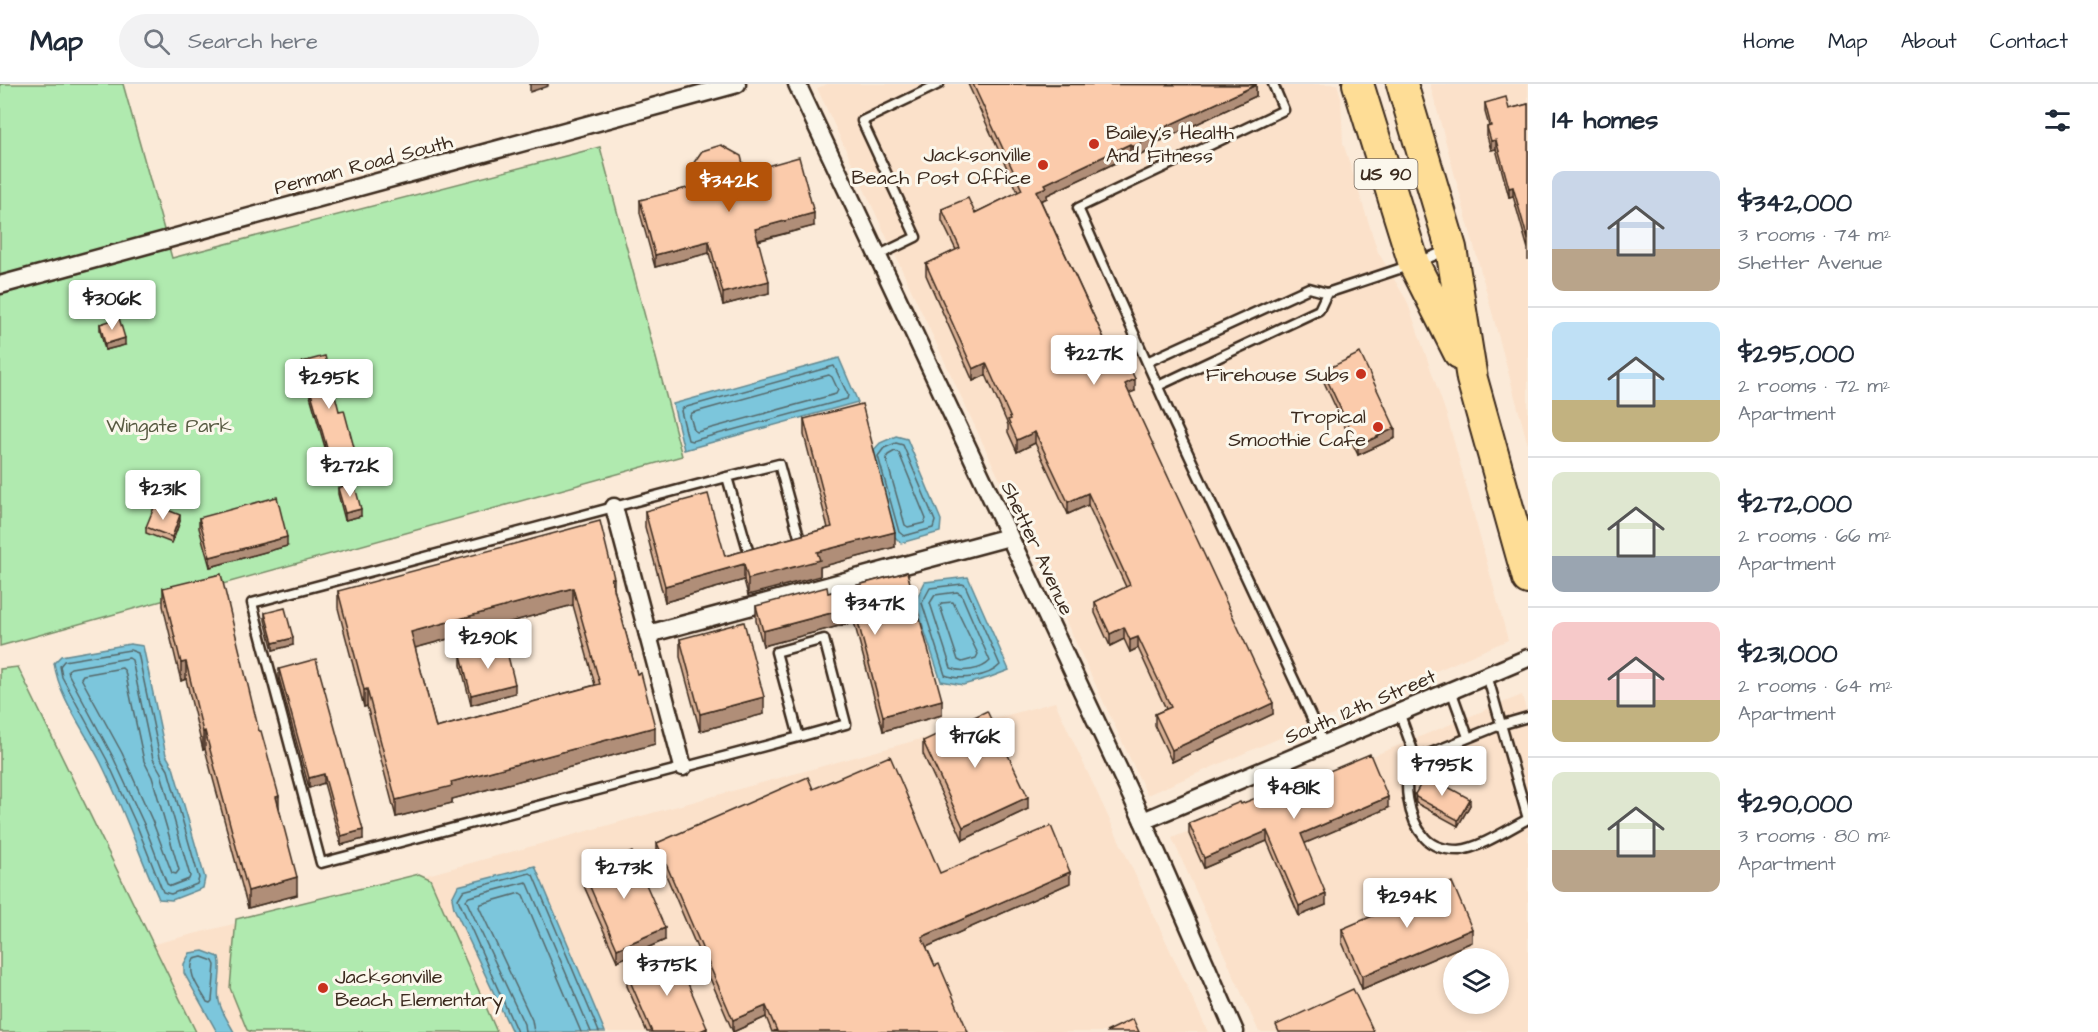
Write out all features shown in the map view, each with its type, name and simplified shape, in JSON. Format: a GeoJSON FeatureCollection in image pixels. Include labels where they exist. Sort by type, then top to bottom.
{"type":"FeatureCollection","features":[{"type":"Feature","properties":{"kind":"highway","name":"US 90"},"geometry":{"type":"LineString","coordinates":[[1358,84],[1414,264],[1472,379]]}},
{"type":"Feature","properties":{"kind":"highway","name":"US 90"},"geometry":{"type":"LineString","coordinates":[[1402,84],[1451,248],[1472,379],[1528,579]]}},
{"type":"Feature","properties":{"kind":"street","name":"Penman Road South"},"geometry":{"type":"LineString","coordinates":[[0,285],[737,84]]}},
{"type":"Feature","properties":{"kind":"street","name":"Shetter Avenue"},"geometry":{"type":"LineString","coordinates":[[797,84],[1143,821],[1235,1032]]}},
{"type":"Feature","properties":{"kind":"street"},"geometry":{"type":"LineString","coordinates":[[614,507],[683,767]]}},
{"type":"Feature","properties":{"kind":"street"},"geometry":{"type":"LineString","coordinates":[[648,634],[1009,537]]}},
{"type":"Feature","properties":{"kind":"street","name":"South 12th Street"},"geometry":{"type":"LineString","coordinates":[[1143,821],[1528,657]]}},
{"type":"Feature","properties":{"kind":"lane"},"geometry":{"type":"LineString","coordinates":[[877,256],[916,237],[862,121],[939,84]]}},
{"type":"Feature","properties":{"kind":"lane"},"geometry":{"type":"LineString","coordinates":[[1273,84],[1284,110],[1078,208],[1324,744]]}},
{"type":"Feature","properties":{"kind":"lane"},"geometry":{"type":"LineString","coordinates":[[1147,362],[1309,288],[1327,293],[1414,264],[1451,248]]}},
{"type":"Feature","properties":{"kind":"lane"},"geometry":{"type":"LineString","coordinates":[[1158,386],[1319,310],[1327,293]]}},
{"type":"Feature","properties":{"kind":"lane"},"geometry":{"type":"LineString","coordinates":[[790,546],[801,544],[779,464],[252,603],[321,863],[799,737],[846,724],[824,639],[776,652],[799,737]]}},
{"type":"Feature","properties":{"kind":"lane"},"geometry":{"type":"LineString","coordinates":[[727,477],[748,558],[759,555]]}},
{"type":"Feature","properties":{"kind":"lane"},"geometry":{"type":"LineString","coordinates":[[1487,675],[1500,724],[1528,819],[1467,848],[1451,849],[1434,845],[1425,838],[1418,828],[1410,803],[1410,765],[1416,759],[1468,737],[1500,724],[1528,717]]}},
{"type":"Feature","properties":{"kind":"lane"},"geometry":{"type":"LineString","coordinates":[[1451,690],[1468,737]]}},
{"type":"Feature","properties":{"kind":"lane"},"geometry":{"type":"LineString","coordinates":[[1400,712],[1416,759]]}},
{"type":"Feature","properties":{"kind":"shaded area"},"geometry":{"type":"Polygon","coordinates":[[[828,84],[1337,84],[1341,97],[1343,143],[1378,252],[1407,301],[1447,416],[1508,640],[1147,795],[817,88],[828,84]]]}},
{"type":"Feature","properties":{"kind":"shaded area"},"geometry":{"type":"Polygon","coordinates":[[[1430,84],[1528,84],[1528,445],[1430,84]]]}},
{"type":"Feature","properties":{"kind":"shaded area"},"geometry":{"type":"Polygon","coordinates":[[[1522,695],[1528,717],[1528,1032],[1259,1032],[1172,838],[1522,695]]]}},
{"type":"Feature","properties":{"kind":"shaded area"},"geometry":{"type":"Polygon","coordinates":[[[1055,702],[1208,1032],[196,1032],[154,944],[420,877],[1055,702]]]}},
{"type":"Feature","properties":{"kind":"green space","name":"Wingate Park"},"geometry":{"type":"Polygon","coordinates":[[[0,84],[123,84],[172,258],[600,147],[682,456],[0,646],[0,84]]]}},
{"type":"Feature","properties":{"kind":"green space"},"geometry":{"type":"Polygon","coordinates":[[[18,667],[196,1032],[0,1032],[0,669],[18,667]]]}},
{"type":"Feature","properties":{"kind":"green space","name":"Jacksonville Beach Elementary"},"geometry":{"type":"Polygon","coordinates":[[[419,874],[430,879],[497,1032],[251,1032],[247,1030],[230,988],[236,919],[419,874]]]}},
{"type":"Feature","properties":{"kind":"water"},"geometry":{"type":"Polygon","coordinates":[[[839,358],[858,402],[684,450],[673,404],[839,358]]]}},
{"type":"Feature","properties":{"kind":"water"},"geometry":{"type":"Polygon","coordinates":[[[896,436],[907,439],[941,520],[940,532],[901,543],[894,536],[871,453],[880,443],[896,436]]]}},
{"type":"Feature","properties":{"kind":"water"},"geometry":{"type":"Polygon","coordinates":[[[968,577],[1009,670],[963,685],[941,681],[915,602],[925,582],[968,577]]]}},
{"type":"Feature","properties":{"kind":"water"},"geometry":{"type":"Polygon","coordinates":[[[130,644],[143,646],[166,755],[173,767],[205,878],[203,888],[172,900],[159,899],[109,780],[61,689],[54,663],[61,656],[130,644]]]}},
{"type":"Feature","properties":{"kind":"water"},"geometry":{"type":"Polygon","coordinates":[[[535,866],[605,1032],[512,1032],[454,908],[452,898],[458,886],[535,866]]]}},
{"type":"Feature","properties":{"kind":"water"},"geometry":{"type":"Polygon","coordinates":[[[203,951],[219,957],[219,1001],[234,1032],[217,1032],[184,973],[184,964],[190,953],[203,951]]]}},
{"type":"Feature","properties":{"kind":"building"},"geometry":{"type":"Polygon","coordinates":[[[973,84],[1256,85],[1154,132],[1156,136],[1132,147],[1130,144],[1045,184],[1047,187],[1036,191],[1119,371],[1129,366],[1135,379],[1125,384],[1273,703],[1172,750],[1155,714],[1171,707],[1138,637],[1130,640],[1124,627],[1110,634],[1095,602],[1130,585],[1088,493],[1068,502],[1035,432],[1017,440],[1008,420],[1011,419],[986,363],[973,369],[926,264],[960,248],[942,209],[968,198],[975,213],[1022,190],[973,84]]]}},
{"type":"Feature","properties":{"kind":"building"},"geometry":{"type":"Polygon","coordinates":[[[1506,97],[1509,109],[1528,104],[1528,240],[1513,187],[1509,188],[1496,140],[1491,141],[1487,127],[1491,126],[1485,103],[1506,97]]]}},
{"type":"Feature","properties":{"kind":"building"},"geometry":{"type":"Polygon","coordinates":[[[721,145],[741,156],[745,172],[799,157],[814,213],[755,229],[769,281],[723,293],[709,241],[655,255],[640,200],[699,185],[693,164],[702,151],[721,145]]]}},
{"type":"Feature","properties":{"kind":"building"},"geometry":{"type":"Polygon","coordinates":[[[119,318],[125,338],[105,344],[100,324],[119,318]]]}},
{"type":"Feature","properties":{"kind":"building"},"geometry":{"type":"Polygon","coordinates":[[[1360,353],[1395,428],[1358,446],[1323,371],[1360,353]]]}},
{"type":"Feature","properties":{"kind":"building"},"geometry":{"type":"Polygon","coordinates":[[[325,356],[339,411],[344,410],[356,455],[331,462],[302,362],[325,356]]]}},
{"type":"Feature","properties":{"kind":"building"},"geometry":{"type":"Polygon","coordinates":[[[862,404],[895,532],[817,552],[820,560],[748,579],[744,564],[665,586],[645,511],[708,494],[725,556],[832,527],[804,419],[862,404]]]}},
{"type":"Feature","properties":{"kind":"building"},"geometry":{"type":"Polygon","coordinates":[[[354,483],[361,509],[345,513],[338,488],[354,483]]]}},
{"type":"Feature","properties":{"kind":"building"},"geometry":{"type":"Polygon","coordinates":[[[277,497],[287,537],[210,557],[199,518],[277,497]]]}},
{"type":"Feature","properties":{"kind":"building"},"geometry":{"type":"Polygon","coordinates":[[[155,505],[180,515],[172,537],[146,527],[155,505]]]}},
{"type":"Feature","properties":{"kind":"building"},"geometry":{"type":"Polygon","coordinates":[[[600,521],[614,578],[611,578],[637,674],[641,673],[655,727],[451,782],[452,786],[396,800],[338,591],[600,521]],[[573,588],[411,632],[436,728],[600,684],[573,588]]]}},
{"type":"Feature","properties":{"kind":"building"},"geometry":{"type":"Polygon","coordinates":[[[907,572],[942,700],[883,716],[854,607],[763,631],[756,606],[827,587],[828,593],[907,572]]]}},
{"type":"Feature","properties":{"kind":"building"},"geometry":{"type":"Polygon","coordinates":[[[221,574],[259,731],[261,731],[279,796],[276,797],[297,877],[248,891],[205,731],[203,732],[186,662],[181,663],[163,588],[221,574]]]}},
{"type":"Feature","properties":{"kind":"building"},"geometry":{"type":"Polygon","coordinates":[[[285,608],[293,638],[273,643],[265,613],[285,608]]]}},
{"type":"Feature","properties":{"kind":"building"},"geometry":{"type":"Polygon","coordinates":[[[744,622],[764,697],[700,714],[680,639],[744,622]]]}},
{"type":"Feature","properties":{"kind":"building"},"geometry":{"type":"Polygon","coordinates":[[[505,644],[515,684],[471,695],[461,655],[505,644]]]}},
{"type":"Feature","properties":{"kind":"building"},"geometry":{"type":"Polygon","coordinates":[[[316,659],[363,830],[341,836],[324,774],[309,778],[279,669],[316,659]]]}},
{"type":"Feature","properties":{"kind":"building"},"geometry":{"type":"Polygon","coordinates":[[[987,711],[1028,797],[963,827],[923,741],[987,711]]]}},
{"type":"Feature","properties":{"kind":"building"},"geometry":{"type":"Polygon","coordinates":[[[1370,754],[1388,797],[1301,834],[1326,894],[1299,906],[1267,831],[1204,858],[1189,823],[1240,802],[1241,804],[1281,788],[1282,791],[1370,754]]]}},
{"type":"Feature","properties":{"kind":"building"},"geometry":{"type":"Polygon","coordinates":[[[890,756],[940,873],[1051,826],[1070,872],[922,937],[935,966],[939,964],[968,1032],[773,1032],[777,1031],[766,1006],[733,1020],[657,843],[808,777],[813,789],[890,756]]]}},
{"type":"Feature","properties":{"kind":"building"},"geometry":{"type":"Polygon","coordinates":[[[1426,775],[1470,799],[1458,820],[1416,797],[1415,794],[1426,775]]]}},
{"type":"Feature","properties":{"kind":"building"},"geometry":{"type":"Polygon","coordinates":[[[632,852],[665,928],[617,949],[584,873],[632,852]]]}},
{"type":"Feature","properties":{"kind":"building"},"geometry":{"type":"Polygon","coordinates":[[[1452,882],[1472,929],[1362,976],[1342,929],[1452,882]]]}},
{"type":"Feature","properties":{"kind":"building"},"geometry":{"type":"Polygon","coordinates":[[[675,953],[707,1028],[698,1032],[652,1032],[627,974],[675,953]]]}},
{"type":"Feature","properties":{"kind":"building"},"geometry":{"type":"Polygon","coordinates":[[[1353,989],[1374,1032],[1279,1032],[1276,1025],[1353,989]]]}},
{"type":"Feature","properties":{"kind":"building"},"geometry":{"type":"Polygon","coordinates":[[[1133,1019],[1139,1032],[1106,1032],[1133,1019]]]}},
{"type":"Feature","properties":{"kind":"place","name":"Bailey's Health And Fitness"},"geometry":{"type":"Point","coordinates":[1094,144]}},
{"type":"Feature","properties":{"kind":"place","name":"Jacksonville Beach Post Office"},"geometry":{"type":"Point","coordinates":[1043,165]}},
{"type":"Feature","properties":{"kind":"place","name":"Firehouse Subs"},"geometry":{"type":"Point","coordinates":[1361,374]}},
{"type":"Feature","properties":{"kind":"place","name":"Tropical Smoothie Cafe"},"geometry":{"type":"Point","coordinates":[1378,427]}},
{"type":"Feature","properties":{"kind":"place","name":"Jacksonville Beach Elementary"},"geometry":{"type":"Point","coordinates":[323,988]}}]}
